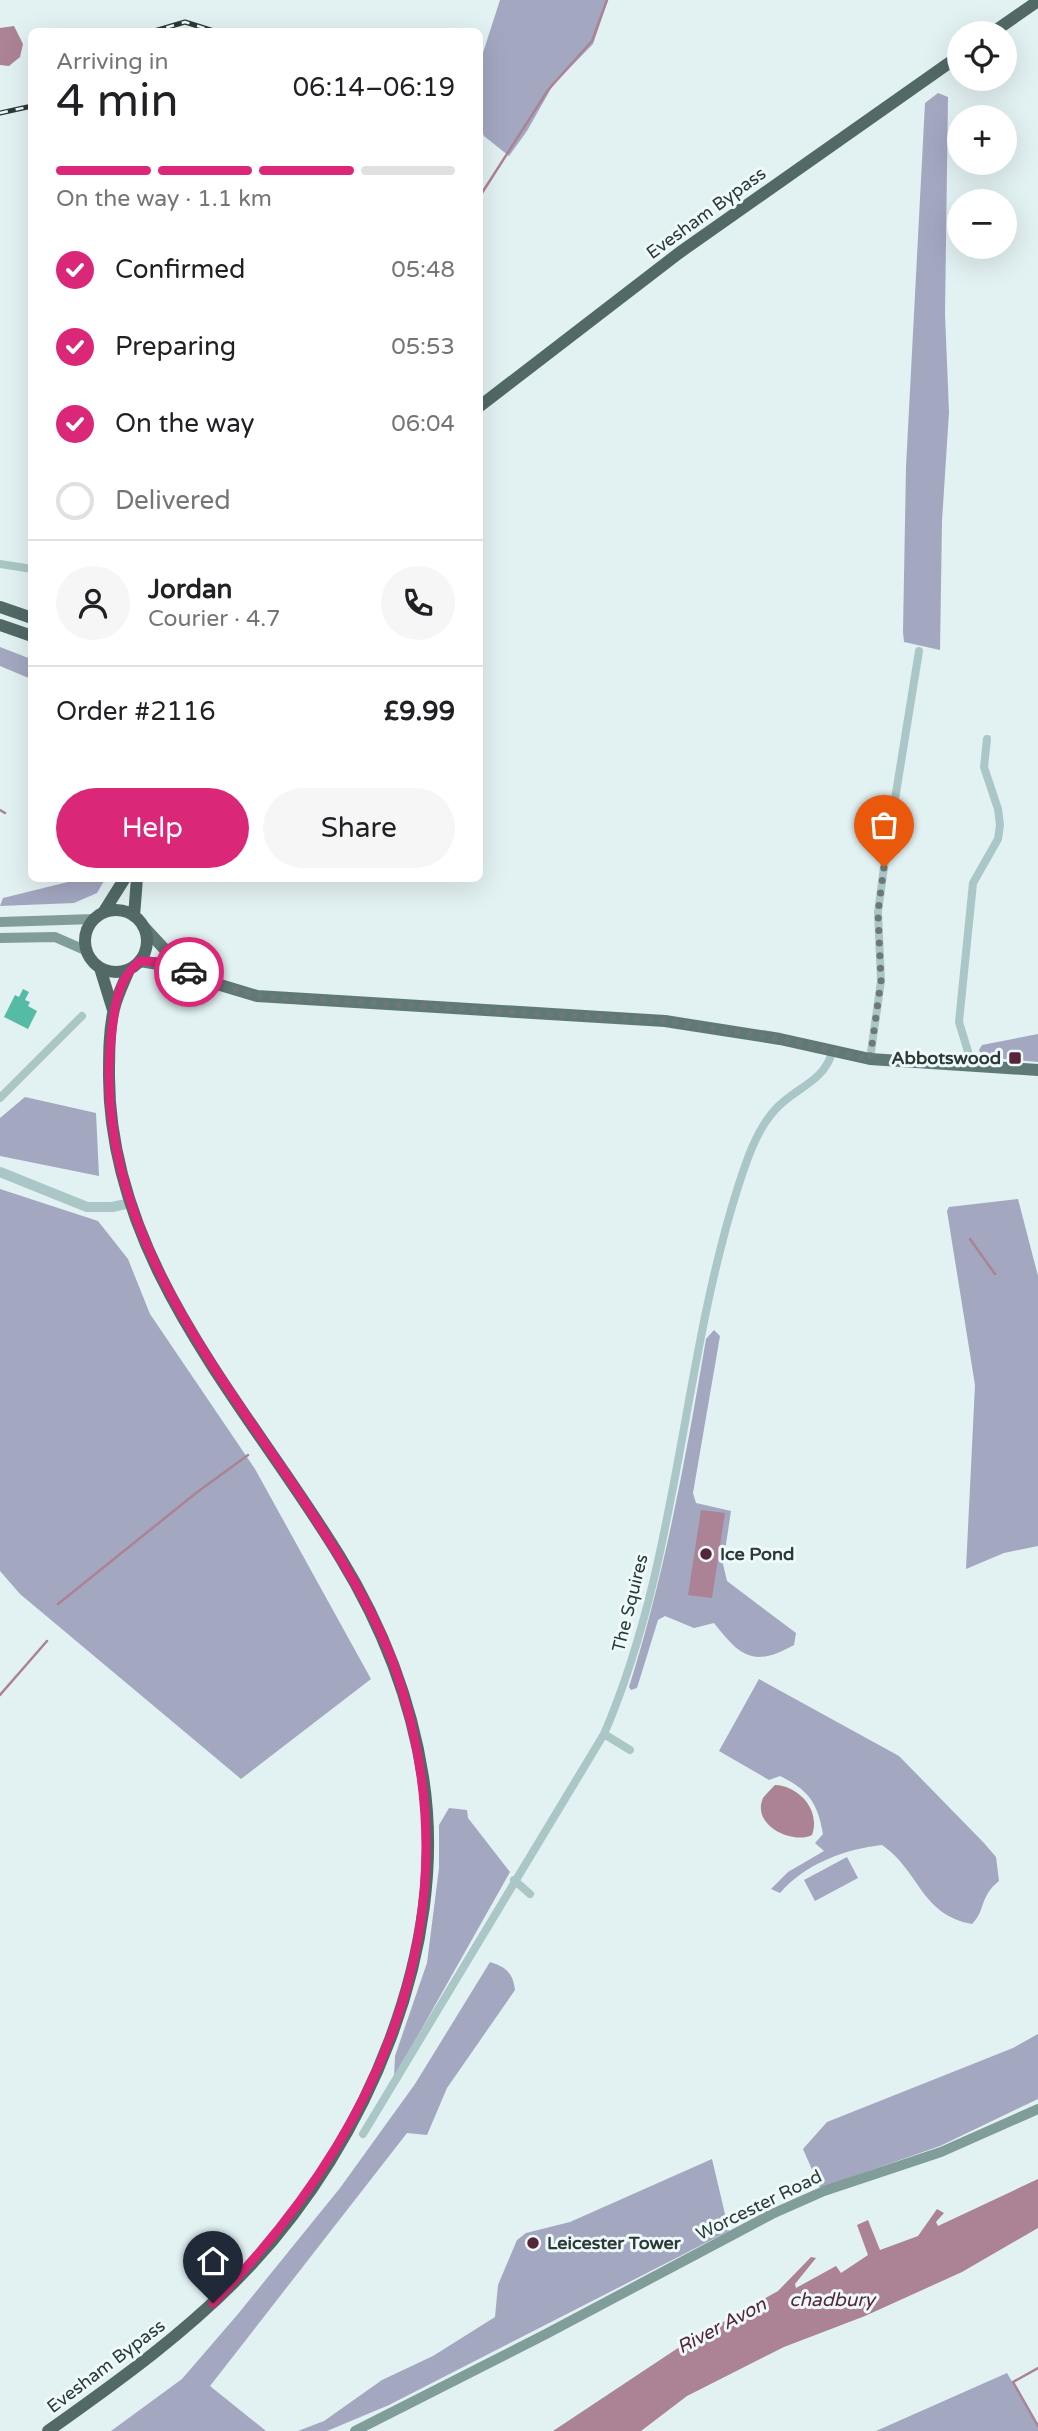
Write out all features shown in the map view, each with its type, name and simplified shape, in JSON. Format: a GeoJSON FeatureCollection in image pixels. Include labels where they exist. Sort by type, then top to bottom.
{"type":"FeatureCollection","features":[{"type":"Feature","properties":{"kind":"highway"},"geometry":{"type":"LineString","coordinates":[[1009,21],[1038,1]]}},
{"type":"Feature","properties":{"kind":"highway","name":"Evesham Bypass"},"geometry":{"type":"LineString","coordinates":[[483,404],[679,253],[947,64]]}},
{"type":"Feature","properties":{"kind":"highway"},"geometry":{"type":"LineString","coordinates":[[0,607],[28,617]]}},
{"type":"Feature","properties":{"kind":"highway"},"geometry":{"type":"LineString","coordinates":[[0,625],[28,635]]}},
{"type":"Feature","properties":{"kind":"highway"},"geometry":{"type":"LineString","coordinates":[[122,882],[87,932],[87,951],[100,968],[111,972],[129,970],[140,961],[147,942],[139,921],[137,882]]}},
{"type":"Feature","properties":{"kind":"highway"},"geometry":{"type":"LineString","coordinates":[[99,916],[121,910],[139,921]]}},
{"type":"Feature","properties":{"kind":"highway","name":"Evesham Bypass"},"geometry":{"type":"LineString","coordinates":[[48,2431],[144,2363],[213,2303],[254,2261],[303,2200],[358,2111],[392,2035],[415,1957],[426,1880],[424,1781],[400,1682],[374,1622],[342,1560],[203,1353],[167,1289],[131,1203],[114,1137],[110,1102],[113,1010],[100,968]]}},
{"type":"Feature","properties":{"kind":"highway","name":"Evesham Bypass"},"geometry":{"type":"LineString","coordinates":[[113,1010],[129,970]]}},
{"type":"Feature","properties":{"kind":"main road"},"geometry":{"type":"LineString","coordinates":[[0,922],[99,916]]}},
{"type":"Feature","properties":{"kind":"main road"},"geometry":{"type":"LineString","coordinates":[[139,921],[182,968]]}},
{"type":"Feature","properties":{"kind":"main road"},"geometry":{"type":"LineString","coordinates":[[0,938],[40,935],[55,937],[87,951]]}},
{"type":"Feature","properties":{"kind":"main road"},"geometry":{"type":"LineString","coordinates":[[140,961],[182,968],[207,981],[257,996],[665,1021],[780,1039],[870,1059],[1038,1070]]}},
{"type":"Feature","properties":{"kind":"main road","name":"Worcester Road"},"geometry":{"type":"LineString","coordinates":[[355,2431],[546,2334],[772,2214],[824,2191],[941,2152],[1038,2109]]}},
{"type":"Feature","properties":{"kind":"street"},"geometry":{"type":"LineString","coordinates":[[0,564],[28,568]]}},
{"type":"Feature","properties":{"kind":"street"},"geometry":{"type":"LineString","coordinates":[[870,1059],[881,981],[878,912],[919,651]]}},
{"type":"Feature","properties":{"kind":"street"},"geometry":{"type":"LineString","coordinates":[[972,1065],[959,1022],[973,883],[998,839],[1000,825],[999,809],[984,766],[987,739]]}},
{"type":"Feature","properties":{"kind":"street"},"geometry":{"type":"LineString","coordinates":[[0,1098],[82,1016]]}},
{"type":"Feature","properties":{"kind":"street","name":"The Squires"},"geometry":{"type":"LineString","coordinates":[[363,2134],[604,1734],[632,1662],[648,1603],[705,1307],[739,1184],[761,1131],[774,1111],[820,1077],[827,1069],[832,1052]]}},
{"type":"Feature","properties":{"kind":"street"},"geometry":{"type":"LineString","coordinates":[[0,1172],[87,1207],[131,1203]]}},
{"type":"Feature","properties":{"kind":"street"},"geometry":{"type":"LineString","coordinates":[[604,1734],[630,1750]]}},
{"type":"Feature","properties":{"kind":"street"},"geometry":{"type":"LineString","coordinates":[[514,1880],[530,1894]]}},
{"type":"Feature","properties":{"kind":"shaded area"},"geometry":{"type":"Polygon","coordinates":[[[500,0],[608,0],[593,44],[553,85],[527,131],[509,156],[483,134],[483,53],[500,0]]]}},
{"type":"Feature","properties":{"kind":"shaded area"},"geometry":{"type":"Polygon","coordinates":[[[938,93],[948,97],[945,314],[949,412],[942,521],[940,650],[904,642],[903,632],[906,467],[925,103],[938,93]]]}},
{"type":"Feature","properties":{"kind":"shaded area"},"geometry":{"type":"Polygon","coordinates":[[[0,647],[28,658],[28,678],[0,666],[0,647]]]}},
{"type":"Feature","properties":{"kind":"shaded area"},"geometry":{"type":"Polygon","coordinates":[[[68,882],[103,882],[97,893],[74,903],[0,906],[3,898],[68,882]]]}},
{"type":"Feature","properties":{"kind":"shaded area"},"geometry":{"type":"Polygon","coordinates":[[[1038,1034],[1038,1062],[983,1057],[979,1050],[982,1045],[1038,1034]]]}},
{"type":"Feature","properties":{"kind":"shaded area"},"geometry":{"type":"Polygon","coordinates":[[[25,1097],[96,1113],[99,1176],[0,1156],[0,1118],[25,1097]]]}},
{"type":"Feature","properties":{"kind":"shaded area"},"geometry":{"type":"Polygon","coordinates":[[[0,1189],[98,1221],[128,1259],[150,1314],[255,1469],[371,1679],[241,1779],[20,1594],[0,1571],[0,1189]]]}},
{"type":"Feature","properties":{"kind":"shaded area"},"geometry":{"type":"Polygon","coordinates":[[[1018,1199],[1038,1276],[1038,1546],[1004,1553],[966,1569],[975,1385],[947,1211],[949,1207],[1018,1199]]]}},
{"type":"Feature","properties":{"kind":"shaded area"},"geometry":{"type":"Polygon","coordinates":[[[714,1330],[720,1336],[693,1493],[696,1503],[731,1511],[723,1564],[727,1581],[796,1633],[794,1645],[768,1656],[748,1655],[732,1644],[714,1623],[694,1628],[665,1616],[658,1620],[637,1688],[631,1690],[629,1687],[674,1514],[706,1339],[714,1330]]]}},
{"type":"Feature","properties":{"kind":"shaded area"},"geometry":{"type":"Polygon","coordinates":[[[759,1679],[899,1756],[984,1843],[996,1857],[999,1881],[988,1892],[972,1924],[955,1919],[931,1902],[894,1855],[882,1845],[840,1854],[801,1874],[780,1893],[771,1889],[788,1872],[824,1851],[815,1843],[823,1834],[815,1806],[805,1793],[780,1776],[769,1780],[719,1751],[759,1679]]]}},
{"type":"Feature","properties":{"kind":"shaded area"},"geometry":{"type":"Polygon","coordinates":[[[449,1808],[467,1810],[468,1818],[510,1872],[394,2078],[395,2056],[427,1963],[439,1868],[439,1825],[449,1808]]]}},
{"type":"Feature","properties":{"kind":"shaded area"},"geometry":{"type":"Polygon","coordinates":[[[847,1857],[858,1878],[815,1901],[804,1880],[847,1857]]]}},
{"type":"Feature","properties":{"kind":"shaded area"},"geometry":{"type":"Polygon","coordinates":[[[490,1962],[508,1971],[515,1990],[447,2088],[427,2135],[407,2133],[210,2386],[266,2431],[111,2431],[182,2379],[340,2188],[415,2084],[490,1962]]]}},
{"type":"Feature","properties":{"kind":"shaded area"},"geometry":{"type":"Polygon","coordinates":[[[1038,2034],[1038,2099],[940,2146],[820,2188],[803,2149],[827,2122],[1013,2048],[1038,2034]]]}},
{"type":"Feature","properties":{"kind":"shaded area"},"geometry":{"type":"Polygon","coordinates":[[[712,2159],[729,2231],[389,2405],[327,2431],[298,2431],[324,2421],[382,2380],[433,2356],[495,2317],[498,2285],[517,2240],[526,2233],[570,2222],[712,2159]]]}},
{"type":"Feature","properties":{"kind":"shaded area"},"geometry":{"type":"Polygon","coordinates":[[[1007,2373],[1038,2426],[1038,2431],[876,2431],[1007,2373]]]}},
{"type":"Feature","properties":{"kind":"water"},"geometry":{"type":"Polygon","coordinates":[[[14,26],[23,44],[20,57],[9,66],[0,65],[0,28],[14,26]]]}},
{"type":"Feature","properties":{"kind":"water","name":"Ice Pond"},"geometry":{"type":"Polygon","coordinates":[[[701,1510],[725,1513],[712,1598],[688,1595],[701,1510]]]}},
{"type":"Feature","properties":{"kind":"water"},"geometry":{"type":"Polygon","coordinates":[[[775,1785],[792,1790],[806,1801],[813,1817],[812,1835],[785,1835],[768,1824],[761,1808],[763,1798],[775,1785]]]}},
{"type":"Feature","properties":{"kind":"water","name":"chadbury"},"geometry":{"type":"Polygon","coordinates":[[[1038,2179],[1038,2228],[962,2272],[865,2316],[784,2347],[687,2396],[641,2431],[553,2431],[684,2344],[778,2291],[811,2257],[816,2258],[795,2284],[796,2288],[836,2266],[841,2273],[868,2255],[857,2225],[868,2220],[880,2250],[918,2236],[937,2209],[944,2213],[936,2222],[938,2226],[1038,2179]]]}},
{"type":"Feature","properties":{"kind":"building"},"geometry":{"type":"Polygon","coordinates":[[[23,989],[29,992],[25,1000],[30,1002],[28,1006],[37,1011],[28,1029],[4,1017],[15,995],[19,997],[23,989]]]}},
{"type":"Feature","properties":{"kind":"waterway"},"geometry":{"type":"LineString","coordinates":[[483,191],[548,90],[592,41],[607,0]]}},
{"type":"Feature","properties":{"kind":"waterway"},"geometry":{"type":"LineString","coordinates":[[0,810],[5,813]]}},
{"type":"Feature","properties":{"kind":"waterway"},"geometry":{"type":"LineString","coordinates":[[970,1239],[995,1274]]}},
{"type":"Feature","properties":{"kind":"waterway"},"geometry":{"type":"LineString","coordinates":[[58,1604],[196,1493],[248,1455]]}},
{"type":"Feature","properties":{"kind":"waterway"},"geometry":{"type":"LineString","coordinates":[[0,1695],[47,1641]]}},
{"type":"Feature","properties":{"kind":"waterway"},"geometry":{"type":"LineString","coordinates":[[1038,2368],[1013,2382],[1038,2426]]}},
{"type":"Feature","properties":{"kind":"railway"},"geometry":{"type":"LineString","coordinates":[[165,28],[185,22],[204,28]]}},
{"type":"Feature","properties":{"kind":"railway"},"geometry":{"type":"LineString","coordinates":[[0,113],[28,107]]}},
{"type":"Feature","properties":{"kind":"way so far"},"geometry":{"type":"LineString","coordinates":[[189,972],[207,981],[257,996],[665,1021],[780,1039],[870,1059],[881,981],[882,940],[878,912],[884,867]]}},
{"type":"Feature","properties":{"kind":"place","name":"Abbotswood"},"geometry":{"type":"Point","coordinates":[1015,1058]}},
{"type":"Feature","properties":{"kind":"place","name":"Ice Pond"},"geometry":{"type":"Point","coordinates":[706,1554]}},
{"type":"Feature","properties":{"kind":"place","name":"Leicester Tower"},"geometry":{"type":"Point","coordinates":[533,2243]}},
{"type":"Feature","properties":{"kind":"route"},"geometry":{"type":"LineString","coordinates":[[189,972],[159,962],[140,961],[129,970],[113,1010],[109,1063],[110,1102],[121,1171],[144,1239],[167,1289],[235,1403],[342,1560],[374,1622],[400,1682],[415,1739],[424,1781],[426,1831],[426,1880],[415,1957],[392,2035],[377,2069],[358,2111],[303,2200],[254,2261],[213,2303]]}},
{"type":"Feature","properties":{"kind":"water label","name":"River Avon"},"geometry":{"type":"Point","coordinates":[721,2325]}}]}
